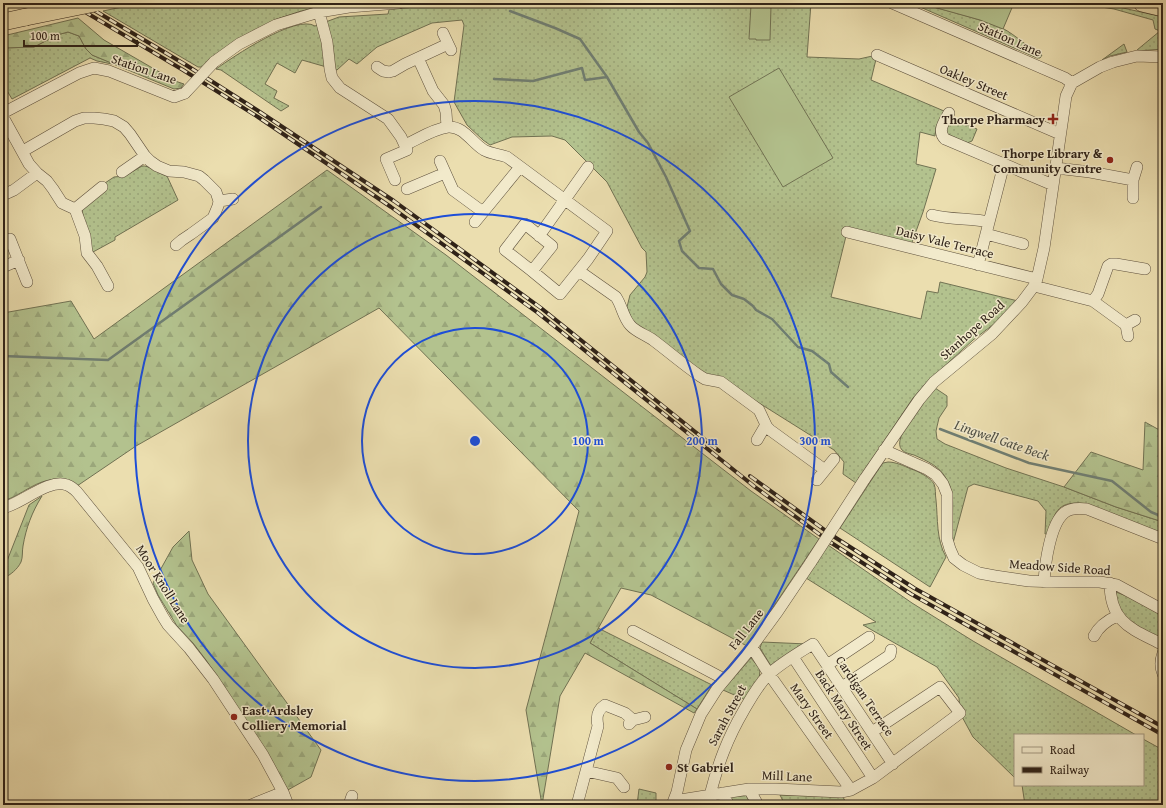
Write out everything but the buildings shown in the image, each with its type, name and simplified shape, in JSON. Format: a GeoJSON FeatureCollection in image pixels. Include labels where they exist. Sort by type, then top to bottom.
{"type":"FeatureCollection","features":[{"type":"Feature","properties":{"kind":"highway"},"geometry":{"type":"LineString","coordinates":[[3,22],[95,3]]}},
{"type":"Feature","properties":{"kind":"highway"},"geometry":{"type":"LineString","coordinates":[[1142,3],[1163,8]]}},
{"type":"Feature","properties":{"kind":"street","name":"Station Lane"},"geometry":{"type":"LineString","coordinates":[[3,113],[79,73],[94,68],[109,70],[174,96],[185,93],[214,62],[239,44],[276,25],[319,12],[349,7],[399,3]]}},
{"type":"Feature","properties":{"kind":"street","name":"Station Lane"},"geometry":{"type":"LineString","coordinates":[[892,3],[1065,78],[1072,83]]}},
{"type":"Feature","properties":{"kind":"street"},"geometry":{"type":"LineString","coordinates":[[319,12],[327,42],[332,78],[340,88],[388,119],[401,137],[406,148]]}},
{"type":"Feature","properties":{"kind":"street"},"geometry":{"type":"LineString","coordinates":[[377,67],[383,71],[393,71],[418,58],[450,47],[443,33]]}},
{"type":"Feature","properties":{"kind":"street","name":"Oakley Street"},"geometry":{"type":"LineString","coordinates":[[877,55],[1060,134]]}},
{"type":"Feature","properties":{"kind":"street"},"geometry":{"type":"LineString","coordinates":[[1072,83],[1113,62],[1137,56],[1163,57]]}},
{"type":"Feature","properties":{"kind":"street"},"geometry":{"type":"LineString","coordinates":[[418,58],[432,91],[444,106],[447,128]]}},
{"type":"Feature","properties":{"kind":"street","name":"Stanhope Road"},"geometry":{"type":"LineString","coordinates":[[864,480],[919,400],[934,382],[992,334],[1022,302],[1035,283],[1044,248],[1066,96],[1072,83]]}},
{"type":"Feature","properties":{"kind":"street"},"geometry":{"type":"LineString","coordinates":[[949,114],[940,131],[942,136],[946,139],[1053,185]]}},
{"type":"Feature","properties":{"kind":"street"},"geometry":{"type":"LineString","coordinates":[[3,117],[29,164],[47,181],[62,203],[75,209],[85,236],[87,253],[97,266],[108,286]]}},
{"type":"Feature","properties":{"kind":"street"},"geometry":{"type":"LineString","coordinates":[[23,151],[75,121],[84,118],[114,121],[124,127],[150,161],[169,171],[191,173],[199,176],[216,192],[219,201],[213,218],[176,245]]}},
{"type":"Feature","properties":{"kind":"street"},"geometry":{"type":"LineString","coordinates":[[395,180],[386,159],[428,134],[452,127],[464,132],[481,148],[488,152],[507,157],[607,231],[579,271],[560,294],[505,250],[525,224],[552,246],[532,271]]}},
{"type":"Feature","properties":{"kind":"street"},"geometry":{"type":"LineString","coordinates":[[122,172],[145,156]]}},
{"type":"Feature","properties":{"kind":"street"},"geometry":{"type":"LineString","coordinates":[[440,161],[453,190],[483,212]]}},
{"type":"Feature","properties":{"kind":"street"},"geometry":{"type":"LineString","coordinates":[[978,264],[1004,164]]}},
{"type":"Feature","properties":{"kind":"street"},"geometry":{"type":"LineString","coordinates":[[475,222],[520,167]]}},
{"type":"Feature","properties":{"kind":"street"},"geometry":{"type":"LineString","coordinates":[[539,236],[588,167]]}},
{"type":"Feature","properties":{"kind":"street"},"geometry":{"type":"LineString","coordinates":[[1133,198],[1133,180],[1137,167]]}},
{"type":"Feature","properties":{"kind":"street"},"geometry":{"type":"LineString","coordinates":[[1056,168],[1090,172],[1133,180]]}},
{"type":"Feature","properties":{"kind":"street"},"geometry":{"type":"LineString","coordinates":[[3,195],[14,190],[37,173]]}},
{"type":"Feature","properties":{"kind":"street"},"geometry":{"type":"LineString","coordinates":[[407,190],[445,174]]}},
{"type":"Feature","properties":{"kind":"street"},"geometry":{"type":"LineString","coordinates":[[75,209],[102,188]]}},
{"type":"Feature","properties":{"kind":"street"},"geometry":{"type":"LineString","coordinates":[[219,201],[234,199]]}},
{"type":"Feature","properties":{"kind":"street"},"geometry":{"type":"LineString","coordinates":[[932,215],[946,218],[989,222]]}},
{"type":"Feature","properties":{"kind":"street","name":"Daisy Vale Terrace"},"geometry":{"type":"LineString","coordinates":[[847,232],[978,264],[1093,301]]}},
{"type":"Feature","properties":{"kind":"street"},"geometry":{"type":"LineString","coordinates":[[986,234],[1023,244]]}},
{"type":"Feature","properties":{"kind":"street"},"geometry":{"type":"LineString","coordinates":[[10,239],[27,282]]}},
{"type":"Feature","properties":{"kind":"street"},"geometry":{"type":"LineString","coordinates":[[3,267],[19,260]]}},
{"type":"Feature","properties":{"kind":"street"},"geometry":{"type":"LineString","coordinates":[[1130,327],[1093,301],[1098,294],[1108,266],[1111,264],[1145,269]]}},
{"type":"Feature","properties":{"kind":"street"},"geometry":{"type":"LineString","coordinates":[[579,271],[616,297],[626,319],[636,330],[652,340],[700,376],[705,379],[721,382],[759,410],[770,430],[825,470]]}},
{"type":"Feature","properties":{"kind":"street"},"geometry":{"type":"LineString","coordinates":[[757,440],[764,428],[767,427]]}},
{"type":"Feature","properties":{"kind":"street","name":"Meadow Side Road"},"geometry":{"type":"LineString","coordinates":[[884,450],[927,469],[936,475],[943,484],[947,494],[948,544],[954,558],[963,565],[979,573],[995,576],[1044,582],[1100,582],[1117,585],[1163,610]]}},
{"type":"Feature","properties":{"kind":"street"},"geometry":{"type":"LineString","coordinates":[[817,480],[834,459]]}},
{"type":"Feature","properties":{"kind":"street","name":"Fall Lane"},"geometry":{"type":"LineString","coordinates":[[673,803],[677,792],[686,750],[701,714],[724,679],[751,648],[778,611],[864,480]]}},
{"type":"Feature","properties":{"kind":"street","name":"Moor Knoll Lane"},"geometry":{"type":"LineString","coordinates":[[3,508],[12,506],[51,485],[60,483],[68,485],[77,492],[138,567],[153,600],[166,621],[214,679],[263,756],[283,792],[288,805]]}},
{"type":"Feature","properties":{"kind":"street"},"geometry":{"type":"LineString","coordinates":[[1044,582],[1045,564],[1054,529],[1058,520],[1064,513],[1073,509],[1088,509],[1163,539]]}},
{"type":"Feature","properties":{"kind":"street"},"geometry":{"type":"LineString","coordinates":[[1110,584],[1110,593],[1117,616],[1137,632],[1163,645]]}},
{"type":"Feature","properties":{"kind":"street"},"geometry":{"type":"LineString","coordinates":[[1094,636],[1108,620],[1117,616]]}},
{"type":"Feature","properties":{"kind":"street"},"geometry":{"type":"LineString","coordinates":[[633,631],[724,679]]}},
{"type":"Feature","properties":{"kind":"street"},"geometry":{"type":"LineString","coordinates":[[827,664],[869,637]]}},
{"type":"Feature","properties":{"kind":"street","name":"Cardigan Terrace"},"geometry":{"type":"LineString","coordinates":[[813,644],[893,764]]}},
{"type":"Feature","properties":{"kind":"street","name":"Sarah Street"},"geometry":{"type":"LineString","coordinates":[[710,795],[721,757],[729,738],[760,683],[769,674],[813,644]]}},
{"type":"Feature","properties":{"kind":"street","name":"Mary Street"},"geometry":{"type":"LineString","coordinates":[[751,648],[851,790]]}},
{"type":"Feature","properties":{"kind":"street"},"geometry":{"type":"LineString","coordinates":[[842,686],[890,655],[891,650]]}},
{"type":"Feature","properties":{"kind":"street"},"geometry":{"type":"LineString","coordinates":[[1163,654],[1160,666],[1163,674]]}},
{"type":"Feature","properties":{"kind":"street","name":"Back Mary Street"},"geometry":{"type":"LineString","coordinates":[[793,657],[873,778]]}},
{"type":"Feature","properties":{"kind":"street","name":"Mill Lane"},"geometry":{"type":"LineString","coordinates":[[673,803],[749,789],[840,792],[851,790],[873,778],[893,764],[960,713],[940,687],[872,732]]}},
{"type":"Feature","properties":{"kind":"street"},"geometry":{"type":"LineString","coordinates":[[577,805],[598,726],[596,720],[605,701],[625,713],[631,722],[645,717]]}},
{"type":"Feature","properties":{"kind":"street"},"geometry":{"type":"LineString","coordinates":[[617,778],[622,768]]}},
{"type":"Feature","properties":{"kind":"street"},"geometry":{"type":"LineString","coordinates":[[586,771],[617,778],[624,787]]}},
{"type":"Feature","properties":{"kind":"street"},"geometry":{"type":"LineString","coordinates":[[749,789],[758,805]]}},
{"type":"Feature","properties":{"kind":"street"},"geometry":{"type":"LineString","coordinates":[[251,805],[283,792]]}},
{"type":"Feature","properties":{"kind":"street"},"geometry":{"type":"LineString","coordinates":[[722,793],[729,805]]}},
{"type":"Feature","properties":{"kind":"green space"},"geometry":{"type":"Polygon","coordinates":[[[141,3],[337,3],[301,11],[277,19],[203,67],[198,67],[103,11],[141,3]]]}},
{"type":"Feature","properties":{"kind":"green space"},"geometry":{"type":"Polygon","coordinates":[[[472,3],[811,3],[807,57],[859,59],[877,55],[871,80],[944,111],[936,127],[935,136],[920,132],[916,164],[936,169],[910,248],[847,232],[831,297],[921,319],[927,291],[938,293],[940,282],[1018,301],[1002,318],[973,340],[926,383],[913,398],[856,483],[843,474],[844,462],[834,450],[740,391],[706,375],[633,322],[627,307],[630,295],[645,277],[647,272],[646,252],[642,248],[607,182],[565,140],[552,136],[512,137],[490,145],[467,125],[454,102],[464,25],[462,20],[432,23],[377,47],[357,64],[349,59],[337,70],[302,60],[295,73],[277,63],[265,84],[277,91],[274,98],[289,106],[281,111],[221,70],[216,69],[265,38],[294,26],[306,24],[315,26],[339,17],[388,14],[390,9],[472,3]]]}},
{"type":"Feature","properties":{"kind":"green space"},"geometry":{"type":"Polygon","coordinates":[[[911,3],[919,3],[961,14],[1002,28],[1042,55],[1040,58],[1037,58],[911,3]]]}},
{"type":"Feature","properties":{"kind":"green space"},"geometry":{"type":"Polygon","coordinates":[[[919,3],[1014,3],[1003,29],[980,20],[919,3]]]}},
{"type":"Feature","properties":{"kind":"green space"},"geometry":{"type":"Polygon","coordinates":[[[1076,3],[1101,3],[1163,17],[1163,49],[1137,51],[1160,31],[1155,29],[1153,20],[1114,9],[1076,3]]]}},
{"type":"Feature","properties":{"kind":"green space"},"geometry":{"type":"Polygon","coordinates":[[[759,4],[771,6],[770,40],[749,39],[751,5],[759,4]]]}},
{"type":"Feature","properties":{"kind":"green space"},"geometry":{"type":"Polygon","coordinates":[[[78,18],[104,40],[175,81],[184,84],[181,88],[174,89],[92,55],[86,49],[79,36],[68,32],[57,35],[34,47],[3,48],[3,36],[78,18]]]}},
{"type":"Feature","properties":{"kind":"green space"},"geometry":{"type":"Polygon","coordinates":[[[68,32],[79,36],[86,49],[92,55],[117,65],[90,58],[12,99],[3,84],[3,48],[34,47],[57,35],[68,32]]]}},
{"type":"Feature","properties":{"kind":"green space"},"geometry":{"type":"Polygon","coordinates":[[[1124,44],[1127,52],[1110,56],[1102,60],[1124,44]]]}},
{"type":"Feature","properties":{"kind":"green space"},"geometry":{"type":"Polygon","coordinates":[[[779,68],[833,158],[783,187],[729,97],[779,68]]]}},
{"type":"Feature","properties":{"kind":"green space"},"geometry":{"type":"Polygon","coordinates":[[[951,119],[977,129],[972,141],[967,143],[945,133],[951,119]]]}},
{"type":"Feature","properties":{"kind":"green space"},"geometry":{"type":"Polygon","coordinates":[[[142,166],[148,167],[167,176],[178,200],[115,237],[115,240],[93,252],[91,251],[82,210],[106,185],[105,183],[114,177],[125,176],[142,166]]]}},
{"type":"Feature","properties":{"kind":"green space"},"geometry":{"type":"Polygon","coordinates":[[[327,170],[446,255],[751,491],[819,539],[747,646],[651,595],[621,588],[590,643],[697,709],[694,713],[585,653],[560,696],[542,805],[526,710],[579,511],[379,308],[136,446],[77,486],[70,481],[61,479],[51,480],[37,484],[3,501],[3,313],[71,301],[94,339],[327,170]]]}},
{"type":"Feature","properties":{"kind":"green space"},"geometry":{"type":"Polygon","coordinates":[[[935,388],[947,396],[947,406],[939,418],[936,431],[937,439],[945,444],[1006,468],[1163,522],[1163,535],[1086,504],[1077,503],[1064,505],[1059,508],[1053,519],[1050,534],[1045,534],[1046,511],[1038,501],[974,484],[968,487],[953,543],[953,503],[947,480],[941,471],[933,464],[905,452],[902,450],[900,444],[901,437],[911,418],[935,388]]]}},
{"type":"Feature","properties":{"kind":"green space"},"geometry":{"type":"Polygon","coordinates":[[[1145,422],[1163,432],[1163,522],[1116,507],[1064,487],[1091,452],[1143,470],[1145,422]]]}},
{"type":"Feature","properties":{"kind":"green space"},"geometry":{"type":"Polygon","coordinates":[[[888,462],[900,464],[921,473],[930,479],[935,486],[940,543],[946,557],[930,587],[840,528],[880,467],[883,463],[888,462]]]}},
{"type":"Feature","properties":{"kind":"green space"},"geometry":{"type":"Polygon","coordinates":[[[42,496],[32,514],[28,526],[21,562],[14,572],[3,579],[3,565],[5,566],[29,505],[42,496]]]}},
{"type":"Feature","properties":{"kind":"green space"},"geometry":{"type":"Polygon","coordinates":[[[189,531],[192,560],[208,594],[321,750],[311,777],[286,791],[244,718],[206,660],[177,626],[158,595],[153,583],[173,547],[189,531]]]}},
{"type":"Feature","properties":{"kind":"green space"},"geometry":{"type":"Polygon","coordinates":[[[828,545],[912,603],[973,641],[1134,734],[1014,734],[1014,777],[973,737],[960,713],[959,698],[937,667],[863,625],[876,622],[806,578],[828,545]]]}},
{"type":"Feature","properties":{"kind":"green space"},"geometry":{"type":"Polygon","coordinates":[[[1116,592],[1129,597],[1163,616],[1163,641],[1129,623],[1116,602],[1116,592]]]}},
{"type":"Feature","properties":{"kind":"green space"},"geometry":{"type":"Polygon","coordinates":[[[598,628],[712,685],[697,709],[590,643],[598,628]]]}},
{"type":"Feature","properties":{"kind":"green space"},"geometry":{"type":"Polygon","coordinates":[[[762,642],[807,644],[771,666],[760,648],[762,642]]]}},
{"type":"Feature","properties":{"kind":"green space"},"geometry":{"type":"Polygon","coordinates":[[[751,658],[760,669],[759,681],[748,701],[723,690],[751,658]]]}},
{"type":"Feature","properties":{"kind":"green space"},"geometry":{"type":"Polygon","coordinates":[[[1144,740],[1163,750],[1163,805],[1025,805],[1022,786],[1144,786],[1144,740]]]}},
{"type":"Feature","properties":{"kind":"green space"},"geometry":{"type":"Polygon","coordinates":[[[639,789],[656,793],[656,805],[637,805],[639,789]]]}},
{"type":"Feature","properties":{"kind":"green space"},"geometry":{"type":"Polygon","coordinates":[[[746,795],[751,805],[731,805],[730,797],[746,795]]]}},
{"type":"Feature","properties":{"kind":"green space"},"geometry":{"type":"Polygon","coordinates":[[[780,795],[843,797],[847,805],[785,805],[780,795]]]}},
{"type":"Feature","properties":{"kind":"waterway"},"geometry":{"type":"LineString","coordinates":[[510,11],[580,39],[607,77],[639,132],[648,143],[666,177],[690,231],[679,241],[682,251],[699,268],[713,269],[721,284],[732,295],[744,299],[756,310],[772,319],[798,347],[812,351],[829,364],[831,372],[848,387]]}},
{"type":"Feature","properties":{"kind":"waterway"},"geometry":{"type":"LineString","coordinates":[[494,79],[533,81],[582,68],[585,80],[607,77]]}},
{"type":"Feature","properties":{"kind":"waterway"},"geometry":{"type":"LineString","coordinates":[[3,356],[108,360],[321,207]]}},
{"type":"Feature","properties":{"kind":"waterway","name":"Lingwell Gate Beck"},"geometry":{"type":"LineString","coordinates":[[940,429],[1029,463],[1112,481],[1151,512],[1163,517]]}},
{"type":"Feature","properties":{"kind":"railway"},"geometry":{"type":"LineString","coordinates":[[70,3],[183,70],[258,117],[391,207],[538,313],[755,487],[830,542],[911,594],[1163,735]]}},
{"type":"Feature","properties":{"kind":"railway"},"geometry":{"type":"LineString","coordinates":[[82,3],[186,65],[394,201],[541,308],[719,451]]}},
{"type":"Feature","properties":{"kind":"railway"},"geometry":{"type":"LineString","coordinates":[[750,476],[833,536],[914,588],[1163,727]]}},
{"type":"Feature","properties":{"kind":"place","name":"Thorpe Pharmacy"},"geometry":{"type":"Point","coordinates":[1053,119]}},
{"type":"Feature","properties":{"kind":"place","name":"Thorpe Library & Community Centre"},"geometry":{"type":"Point","coordinates":[1110,160]}},
{"type":"Feature","properties":{"kind":"place","name":"East Ardsley Colliery Memorial"},"geometry":{"type":"Point","coordinates":[234,717]}},
{"type":"Feature","properties":{"kind":"place","name":"St Gabriel"},"geometry":{"type":"Point","coordinates":[669,767]}}]}
